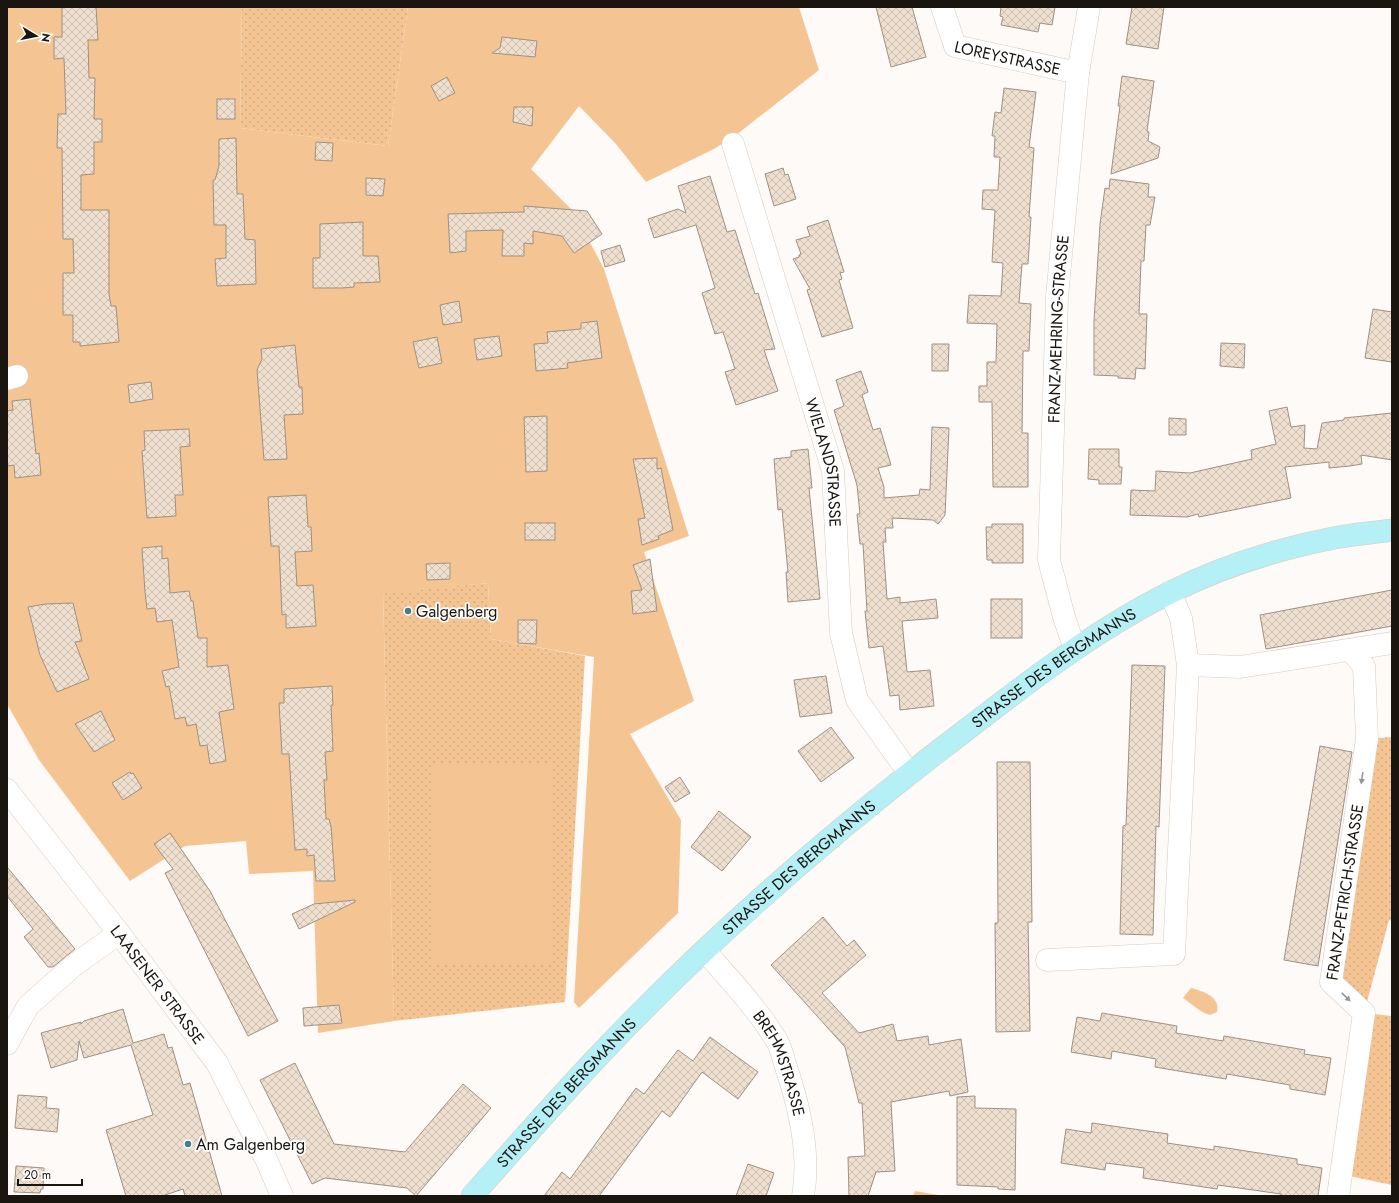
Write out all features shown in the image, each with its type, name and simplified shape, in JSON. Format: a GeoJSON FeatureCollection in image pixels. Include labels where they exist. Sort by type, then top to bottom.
{"type":"FeatureCollection","features":[{"type":"Feature","properties":{"kind":"main road","name":"STRASSE DES BERGMANNS"},"geometry":{"type":"LineString","coordinates":[[472,1196],[609,1044],[705,951],[806,860],[909,773],[1075,649],[1125,617],[1170,592],[1212,574],[1274,554],[1335,538],[1392,530]]}},
{"type":"Feature","properties":{"kind":"street","name":"LOREYSTRASSE"},"geometry":{"type":"LineString","coordinates":[[942,7],[955,46],[1078,73]]}},
{"type":"Feature","properties":{"kind":"street","name":"FRANZ-MEHRING-STRASSE"},"geometry":{"type":"LineString","coordinates":[[1075,649],[1064,617],[1049,560],[1057,297],[1078,73],[1089,7]]}},
{"type":"Feature","properties":{"kind":"street","name":"WIELANDSTRASSE"},"geometry":{"type":"LineString","coordinates":[[733,144],[833,471],[841,633],[857,700],[909,773]]}},
{"type":"Feature","properties":{"kind":"street"},"geometry":{"type":"LineString","coordinates":[[1047,960],[1174,954],[1188,665],[1181,618],[1170,592]]}},
{"type":"Feature","properties":{"kind":"street"},"geometry":{"type":"LineString","coordinates":[[1188,665],[1240,667],[1392,643]]}},
{"type":"Feature","properties":{"kind":"street","name":"FRANZ-PETRICH-STRASSE"},"geometry":{"type":"LineString","coordinates":[[1338,1196],[1364,1013],[1331,982],[1367,739],[1364,666],[1350,650]]}},
{"type":"Feature","properties":{"kind":"street","name":"LAASENER STRASSE"},"geometry":{"type":"LineString","coordinates":[[7,790],[119,933],[217,1063],[266,1159],[282,1196]]}},
{"type":"Feature","properties":{"kind":"street"},"geometry":{"type":"LineString","coordinates":[[7,1044],[28,1006],[72,966],[119,933]]}},
{"type":"Feature","properties":{"kind":"street","name":"BREHMSTRASSE"},"geometry":{"type":"LineString","coordinates":[[705,951],[760,1017],[778,1043],[792,1084],[802,1128],[805,1168],[803,1196]]}},
{"type":"Feature","properties":{"kind":"shaded area"},"geometry":{"type":"Polygon","coordinates":[[[7,7],[242,7],[240,128],[388,146],[408,7],[799,7],[819,70],[736,135],[714,149],[646,182],[616,144],[579,106],[531,169],[574,212],[604,269],[689,536],[644,552],[694,701],[630,734],[681,820],[678,913],[579,1008],[574,1002],[594,657],[491,639],[488,583],[383,594],[394,1021],[318,1033],[313,871],[249,874],[246,841],[185,846],[130,881],[39,760],[7,704],[7,7]]]}},
{"type":"Feature","properties":{"kind":"shaded area"},"geometry":{"type":"Polygon","coordinates":[[[242,7],[408,7],[388,146],[240,128],[242,7]]]}},
{"type":"Feature","properties":{"kind":"shaded area"},"geometry":{"type":"Polygon","coordinates":[[[488,583],[491,639],[585,656],[565,1002],[394,1021],[383,593],[488,583]]]}},
{"type":"Feature","properties":{"kind":"shaded area"},"geometry":{"type":"Polygon","coordinates":[[[1392,737],[1392,921],[1389,920],[1364,1013],[1331,982],[1367,739],[1392,737]]]}},
{"type":"Feature","properties":{"kind":"shaded area"},"geometry":{"type":"Polygon","coordinates":[[[432,764],[553,764],[553,964],[432,964],[432,764]]]}},
{"type":"Feature","properties":{"kind":"shaded area"},"geometry":{"type":"Polygon","coordinates":[[[1191,988],[1206,993],[1214,999],[1218,1007],[1217,1012],[1210,1015],[1206,1014],[1183,998],[1191,988]]]}},
{"type":"Feature","properties":{"kind":"shaded area"},"geometry":{"type":"Polygon","coordinates":[[[1364,1013],[1392,1016],[1392,1185],[1340,1174],[1364,1013]]]}},
{"type":"Feature","properties":{"kind":"shaded area"},"geometry":{"type":"Polygon","coordinates":[[[915,1191],[944,1196],[913,1196],[915,1191]]]}},
{"type":"Feature","properties":{"kind":"building"},"geometry":{"type":"Polygon","coordinates":[[[62,7],[96,7],[98,40],[88,40],[89,78],[95,78],[94,119],[102,119],[102,142],[94,142],[94,174],[81,175],[81,210],[109,210],[109,294],[111,306],[116,306],[119,342],[80,346],[80,342],[73,342],[73,315],[63,315],[63,273],[74,273],[73,239],[63,239],[62,148],[57,148],[58,114],[66,114],[64,58],[54,59],[54,37],[62,37],[62,7]]]}},
{"type":"Feature","properties":{"kind":"building"},"geometry":{"type":"Polygon","coordinates":[[[876,7],[912,7],[926,57],[891,67],[876,7]]]}},
{"type":"Feature","properties":{"kind":"building"},"geometry":{"type":"Polygon","coordinates":[[[1001,7],[1055,7],[1052,25],[1040,23],[1038,32],[1001,25],[1003,17],[1000,16],[1001,7]]]}},
{"type":"Feature","properties":{"kind":"building"},"geometry":{"type":"Polygon","coordinates":[[[1132,7],[1164,7],[1158,49],[1126,44],[1132,7]]]}},
{"type":"Feature","properties":{"kind":"building"},"geometry":{"type":"Polygon","coordinates":[[[502,37],[537,41],[535,57],[492,53],[500,48],[502,37]]]}},
{"type":"Feature","properties":{"kind":"building"},"geometry":{"type":"Polygon","coordinates":[[[1122,76],[1154,81],[1147,131],[1149,132],[1148,141],[1160,147],[1158,158],[1111,174],[1120,106],[1118,106],[1122,76]]]}},
{"type":"Feature","properties":{"kind":"building"},"geometry":{"type":"Polygon","coordinates":[[[447,77],[455,93],[439,101],[431,86],[447,77]]]}},
{"type":"Feature","properties":{"kind":"building"},"geometry":{"type":"Polygon","coordinates":[[[1004,88],[1036,92],[1029,147],[1034,148],[1029,217],[1031,217],[1028,264],[1022,264],[1019,303],[1031,304],[1029,351],[1023,351],[1022,433],[1028,433],[1028,487],[993,487],[992,402],[979,402],[979,386],[987,386],[987,362],[996,362],[997,324],[967,323],[969,295],[1001,296],[1003,263],[992,262],[995,210],[982,209],[983,190],[998,190],[1000,157],[994,157],[995,136],[992,136],[995,112],[1001,113],[1004,88]]]}},
{"type":"Feature","properties":{"kind":"building"},"geometry":{"type":"Polygon","coordinates":[[[217,99],[235,99],[235,119],[217,119],[217,99]]]}},
{"type":"Feature","properties":{"kind":"building"},"geometry":{"type":"Polygon","coordinates":[[[514,107],[533,107],[532,126],[513,122],[514,107]]]}},
{"type":"Feature","properties":{"kind":"building"},"geometry":{"type":"Polygon","coordinates":[[[236,138],[237,194],[243,194],[245,239],[255,240],[256,284],[217,286],[215,259],[226,258],[226,225],[214,225],[213,180],[215,180],[219,166],[219,139],[236,138]]]}},
{"type":"Feature","properties":{"kind":"building"},"geometry":{"type":"Polygon","coordinates":[[[316,142],[333,143],[332,161],[315,160],[316,142]]]}},
{"type":"Feature","properties":{"kind":"building"},"geometry":{"type":"Polygon","coordinates":[[[783,168],[785,175],[788,174],[796,199],[774,206],[765,174],[783,168]]]}},
{"type":"Feature","properties":{"kind":"building"},"geometry":{"type":"Polygon","coordinates":[[[710,176],[727,232],[735,230],[755,294],[758,293],[775,349],[764,350],[778,391],[736,405],[725,372],[735,369],[723,332],[715,334],[702,293],[715,288],[696,225],[654,238],[648,219],[678,209],[686,213],[678,186],[710,176]]]}},
{"type":"Feature","properties":{"kind":"building"},"geometry":{"type":"Polygon","coordinates":[[[366,178],[385,179],[383,196],[366,195],[366,178]]]}},
{"type":"Feature","properties":{"kind":"building"},"geometry":{"type":"Polygon","coordinates":[[[1110,179],[1149,184],[1148,197],[1155,197],[1150,225],[1146,225],[1144,261],[1141,261],[1139,314],[1147,314],[1145,369],[1136,368],[1135,379],[1118,378],[1118,376],[1094,375],[1094,321],[1100,224],[1105,188],[1109,189],[1110,179]]]}},
{"type":"Feature","properties":{"kind":"building"},"geometry":{"type":"Polygon","coordinates":[[[524,206],[587,211],[602,234],[574,253],[562,236],[533,231],[533,244],[524,243],[524,256],[502,256],[503,230],[466,231],[466,251],[450,253],[448,214],[524,212],[524,206]]]}},
{"type":"Feature","properties":{"kind":"building"},"geometry":{"type":"Polygon","coordinates":[[[828,220],[844,272],[840,273],[842,279],[839,280],[853,328],[822,337],[807,290],[810,289],[793,259],[799,257],[801,254],[796,240],[810,236],[807,227],[828,220]]]}},
{"type":"Feature","properties":{"kind":"building"},"geometry":{"type":"Polygon","coordinates":[[[363,222],[363,256],[378,256],[380,282],[354,283],[354,287],[313,288],[313,258],[320,258],[320,224],[363,222]]]}},
{"type":"Feature","properties":{"kind":"building"},"geometry":{"type":"Polygon","coordinates":[[[620,245],[625,261],[605,267],[601,251],[620,245]]]}},
{"type":"Feature","properties":{"kind":"building"},"geometry":{"type":"Polygon","coordinates":[[[459,301],[462,322],[443,325],[440,305],[459,301]]]}},
{"type":"Feature","properties":{"kind":"building"},"geometry":{"type":"Polygon","coordinates":[[[1373,309],[1392,312],[1392,362],[1365,358],[1373,309]]]}},
{"type":"Feature","properties":{"kind":"building"},"geometry":{"type":"Polygon","coordinates":[[[597,321],[602,358],[567,363],[568,368],[536,371],[534,344],[548,343],[547,332],[581,329],[581,323],[597,321]]]}},
{"type":"Feature","properties":{"kind":"building"},"geometry":{"type":"Polygon","coordinates":[[[499,336],[502,356],[477,360],[474,339],[499,336]]]}},
{"type":"Feature","properties":{"kind":"building"},"geometry":{"type":"Polygon","coordinates":[[[437,337],[442,363],[419,368],[413,342],[437,337]]]}},
{"type":"Feature","properties":{"kind":"building"},"geometry":{"type":"Polygon","coordinates":[[[1221,343],[1245,344],[1244,368],[1220,366],[1221,343]]]}},
{"type":"Feature","properties":{"kind":"building"},"geometry":{"type":"Polygon","coordinates":[[[932,344],[949,344],[948,371],[932,371],[932,344]]]}},
{"type":"Feature","properties":{"kind":"building"},"geometry":{"type":"Polygon","coordinates":[[[295,345],[299,387],[302,387],[303,414],[284,415],[287,459],[264,460],[257,370],[262,359],[261,349],[295,345]]]}},
{"type":"Feature","properties":{"kind":"building"},"geometry":{"type":"Polygon","coordinates":[[[861,371],[868,392],[862,395],[873,430],[880,428],[891,465],[878,468],[884,487],[884,498],[919,495],[920,489],[930,490],[932,427],[949,428],[945,515],[938,524],[933,520],[892,518],[893,528],[885,528],[886,542],[883,542],[887,599],[900,597],[900,603],[936,599],[938,618],[902,621],[907,672],[930,670],[934,706],[900,710],[899,695],[890,696],[883,646],[869,648],[865,611],[867,611],[863,544],[860,544],[857,514],[860,514],[857,485],[834,410],[844,406],[836,380],[861,371]]]}},
{"type":"Feature","properties":{"kind":"building"},"geometry":{"type":"Polygon","coordinates":[[[151,382],[153,399],[130,403],[128,385],[151,382]]]}},
{"type":"Feature","properties":{"kind":"building"},"geometry":{"type":"Polygon","coordinates":[[[30,399],[36,454],[39,453],[41,475],[15,478],[14,465],[7,466],[7,411],[13,410],[12,401],[30,399]]]}},
{"type":"Feature","properties":{"kind":"building"},"geometry":{"type":"Polygon","coordinates":[[[1287,407],[1291,427],[1305,425],[1304,448],[1317,449],[1322,423],[1344,420],[1344,418],[1392,413],[1392,460],[1361,455],[1362,464],[1350,466],[1329,468],[1329,462],[1285,467],[1291,498],[1199,517],[1198,514],[1187,517],[1130,515],[1131,490],[1155,491],[1156,471],[1190,473],[1252,459],[1251,450],[1276,444],[1269,411],[1287,407]]]}},
{"type":"Feature","properties":{"kind":"building"},"geometry":{"type":"Polygon","coordinates":[[[547,416],[547,471],[526,472],[524,417],[547,416]]]}},
{"type":"Feature","properties":{"kind":"building"},"geometry":{"type":"Polygon","coordinates":[[[1169,418],[1186,419],[1186,435],[1169,435],[1169,418]]]}},
{"type":"Feature","properties":{"kind":"building"},"geometry":{"type":"Polygon","coordinates":[[[189,429],[190,446],[180,447],[183,495],[175,495],[176,516],[147,518],[142,451],[145,450],[144,431],[189,429]]]}},
{"type":"Feature","properties":{"kind":"building"},"geometry":{"type":"Polygon","coordinates":[[[808,449],[812,488],[809,488],[820,599],[788,602],[786,572],[788,572],[782,509],[778,510],[774,459],[791,457],[791,451],[808,449]]]}},
{"type":"Feature","properties":{"kind":"building"},"geometry":{"type":"Polygon","coordinates":[[[1089,449],[1119,449],[1119,467],[1122,467],[1121,484],[1099,484],[1099,480],[1088,479],[1089,449]]]}},
{"type":"Feature","properties":{"kind":"building"},"geometry":{"type":"Polygon","coordinates":[[[657,458],[657,469],[661,468],[673,530],[658,536],[659,539],[642,545],[638,519],[645,518],[633,459],[657,458]]]}},
{"type":"Feature","properties":{"kind":"building"},"geometry":{"type":"Polygon","coordinates":[[[306,495],[308,527],[311,527],[312,551],[295,552],[297,586],[313,585],[316,626],[286,628],[286,614],[282,615],[279,546],[271,546],[268,497],[306,495]]]}},
{"type":"Feature","properties":{"kind":"building"},"geometry":{"type":"Polygon","coordinates":[[[525,523],[555,523],[555,540],[525,540],[525,523]]]}},
{"type":"Feature","properties":{"kind":"building"},"geometry":{"type":"Polygon","coordinates":[[[992,524],[1023,524],[1023,563],[992,563],[992,560],[987,560],[986,527],[992,527],[992,524]]]}},
{"type":"Feature","properties":{"kind":"building"},"geometry":{"type":"Polygon","coordinates":[[[162,546],[162,559],[168,558],[170,593],[189,591],[191,601],[193,601],[198,638],[207,638],[207,667],[228,665],[234,709],[219,712],[226,761],[210,764],[207,745],[200,746],[196,724],[187,726],[185,717],[175,719],[169,686],[166,687],[162,671],[179,667],[172,620],[157,622],[155,608],[147,609],[145,592],[142,548],[162,546]]]}},
{"type":"Feature","properties":{"kind":"building"},"geometry":{"type":"Polygon","coordinates":[[[650,559],[657,611],[633,614],[631,591],[642,590],[633,565],[650,559]]]}},
{"type":"Feature","properties":{"kind":"building"},"geometry":{"type":"Polygon","coordinates":[[[450,563],[450,579],[427,580],[426,564],[450,563]]]}},
{"type":"Feature","properties":{"kind":"building"},"geometry":{"type":"Polygon","coordinates":[[[1392,590],[1392,626],[1266,649],[1260,615],[1392,590]]]}},
{"type":"Feature","properties":{"kind":"building"},"geometry":{"type":"Polygon","coordinates":[[[991,599],[1022,599],[1022,638],[991,638],[991,599]]]}},
{"type":"Feature","properties":{"kind":"building"},"geometry":{"type":"Polygon","coordinates":[[[73,603],[82,641],[75,642],[89,679],[57,692],[40,655],[28,607],[46,604],[73,603]]]}},
{"type":"Feature","properties":{"kind":"building"},"geometry":{"type":"Polygon","coordinates":[[[518,620],[537,620],[536,644],[518,643],[518,620]]]}},
{"type":"Feature","properties":{"kind":"building"},"geometry":{"type":"Polygon","coordinates":[[[1132,665],[1165,666],[1159,827],[1156,826],[1153,935],[1120,934],[1123,826],[1126,825],[1132,665]]]}},
{"type":"Feature","properties":{"kind":"building"},"geometry":{"type":"Polygon","coordinates":[[[826,676],[832,713],[800,717],[794,680],[826,676]]]}},
{"type":"Feature","properties":{"kind":"building"},"geometry":{"type":"Polygon","coordinates":[[[332,686],[333,705],[331,705],[333,751],[325,752],[327,780],[324,780],[326,819],[329,819],[331,826],[335,881],[316,881],[314,855],[307,856],[307,849],[295,850],[289,754],[282,754],[279,703],[284,703],[284,689],[332,686]]]}},
{"type":"Feature","properties":{"kind":"building"},"geometry":{"type":"Polygon","coordinates":[[[101,711],[115,740],[94,752],[75,724],[101,711]]]}},
{"type":"Feature","properties":{"kind":"building"},"geometry":{"type":"Polygon","coordinates":[[[831,727],[854,758],[821,782],[798,751],[831,727]]]}},
{"type":"Feature","properties":{"kind":"building"},"geometry":{"type":"Polygon","coordinates":[[[1320,746],[1352,752],[1318,966],[1284,960],[1320,746]]]}},
{"type":"Feature","properties":{"kind":"building"},"geometry":{"type":"Polygon","coordinates":[[[997,762],[1030,762],[1032,922],[1028,922],[1030,1031],[996,1032],[995,923],[998,923],[997,762]]]}},
{"type":"Feature","properties":{"kind":"building"},"geometry":{"type":"Polygon","coordinates":[[[130,772],[131,774],[133,773],[142,788],[123,800],[112,783],[130,772]]]}},
{"type":"Feature","properties":{"kind":"building"},"geometry":{"type":"Polygon","coordinates":[[[680,777],[690,793],[675,802],[665,787],[680,777]]]}},
{"type":"Feature","properties":{"kind":"building"},"geometry":{"type":"Polygon","coordinates":[[[719,811],[751,837],[722,871],[691,847],[719,811]]]}},
{"type":"Feature","properties":{"kind":"building"},"geometry":{"type":"Polygon","coordinates":[[[170,833],[210,891],[278,1021],[248,1036],[165,873],[173,869],[154,844],[170,833]]]}},
{"type":"Feature","properties":{"kind":"building"},"geometry":{"type":"Polygon","coordinates":[[[7,867],[75,949],[53,967],[48,967],[24,937],[33,929],[7,896],[7,867]]]}},
{"type":"Feature","properties":{"kind":"building"},"geometry":{"type":"Polygon","coordinates":[[[355,900],[355,902],[299,929],[292,914],[314,904],[355,900]]]}},
{"type":"Feature","properties":{"kind":"building"},"geometry":{"type":"Polygon","coordinates":[[[823,917],[847,946],[854,940],[866,955],[822,993],[859,1033],[893,1024],[897,1041],[928,1036],[929,1045],[961,1039],[968,1092],[950,1096],[949,1091],[891,1102],[895,1171],[876,1172],[868,1196],[849,1196],[848,1157],[865,1156],[862,1103],[859,1103],[845,1047],[771,965],[823,917]]]}},
{"type":"Feature","properties":{"kind":"building"},"geometry":{"type":"Polygon","coordinates":[[[339,1005],[342,1023],[304,1026],[303,1008],[339,1005]]]}},
{"type":"Feature","properties":{"kind":"building"},"geometry":{"type":"Polygon","coordinates":[[[123,1009],[133,1043],[164,1034],[168,1048],[172,1047],[183,1085],[190,1083],[222,1196],[185,1196],[183,1189],[162,1196],[126,1196],[106,1130],[153,1115],[131,1045],[84,1058],[79,1041],[77,1060],[51,1068],[41,1033],[81,1022],[81,1024],[84,1021],[123,1009]]]}},
{"type":"Feature","properties":{"kind":"building"},"geometry":{"type":"Polygon","coordinates":[[[1102,1013],[1177,1026],[1176,1033],[1223,1041],[1224,1036],[1305,1050],[1304,1054],[1331,1058],[1325,1095],[1290,1089],[1290,1085],[1227,1074],[1226,1079],[1155,1067],[1156,1059],[1112,1051],[1111,1059],[1071,1052],[1077,1017],[1100,1021],[1102,1013]]]}},
{"type":"Feature","properties":{"kind":"building"},"geometry":{"type":"Polygon","coordinates":[[[710,1037],[758,1072],[738,1099],[702,1072],[670,1117],[662,1111],[599,1196],[544,1196],[562,1172],[570,1179],[636,1088],[644,1094],[678,1050],[693,1061],[710,1037]]]}},
{"type":"Feature","properties":{"kind":"building"},"geometry":{"type":"Polygon","coordinates":[[[295,1063],[334,1144],[405,1152],[463,1084],[491,1108],[416,1196],[407,1188],[325,1178],[312,1184],[260,1080],[295,1063]]]}},
{"type":"Feature","properties":{"kind":"building"},"geometry":{"type":"Polygon","coordinates":[[[18,1095],[47,1097],[46,1108],[59,1109],[57,1132],[15,1128],[18,1095]]]}},
{"type":"Feature","properties":{"kind":"building"},"geometry":{"type":"Polygon","coordinates":[[[975,1096],[975,1108],[1016,1109],[1015,1190],[998,1189],[998,1187],[957,1185],[957,1097],[975,1096]]]}},
{"type":"Feature","properties":{"kind":"building"},"geometry":{"type":"Polygon","coordinates":[[[1092,1123],[1168,1134],[1167,1143],[1214,1150],[1214,1146],[1297,1159],[1297,1164],[1322,1168],[1318,1196],[1281,1196],[1281,1194],[1218,1185],[1217,1189],[1143,1178],[1144,1168],[1106,1163],[1105,1170],[1061,1163],[1066,1129],[1091,1133],[1092,1123]]]}},
{"type":"Feature","properties":{"kind":"building"},"geometry":{"type":"Polygon","coordinates":[[[748,1164],[774,1173],[766,1196],[736,1196],[748,1164]]]}},
{"type":"Feature","properties":{"kind":"building"},"geometry":{"type":"Polygon","coordinates":[[[16,1166],[44,1168],[43,1189],[41,1189],[40,1193],[14,1192],[16,1166]]]}},
{"type":"Feature","properties":{"kind":"place","name":"Galgenberg"},"geometry":{"type":"Point","coordinates":[408,611]}},
{"type":"Feature","properties":{"kind":"place","name":"Am Galgenberg"},"geometry":{"type":"Point","coordinates":[188,1144]}}]}
